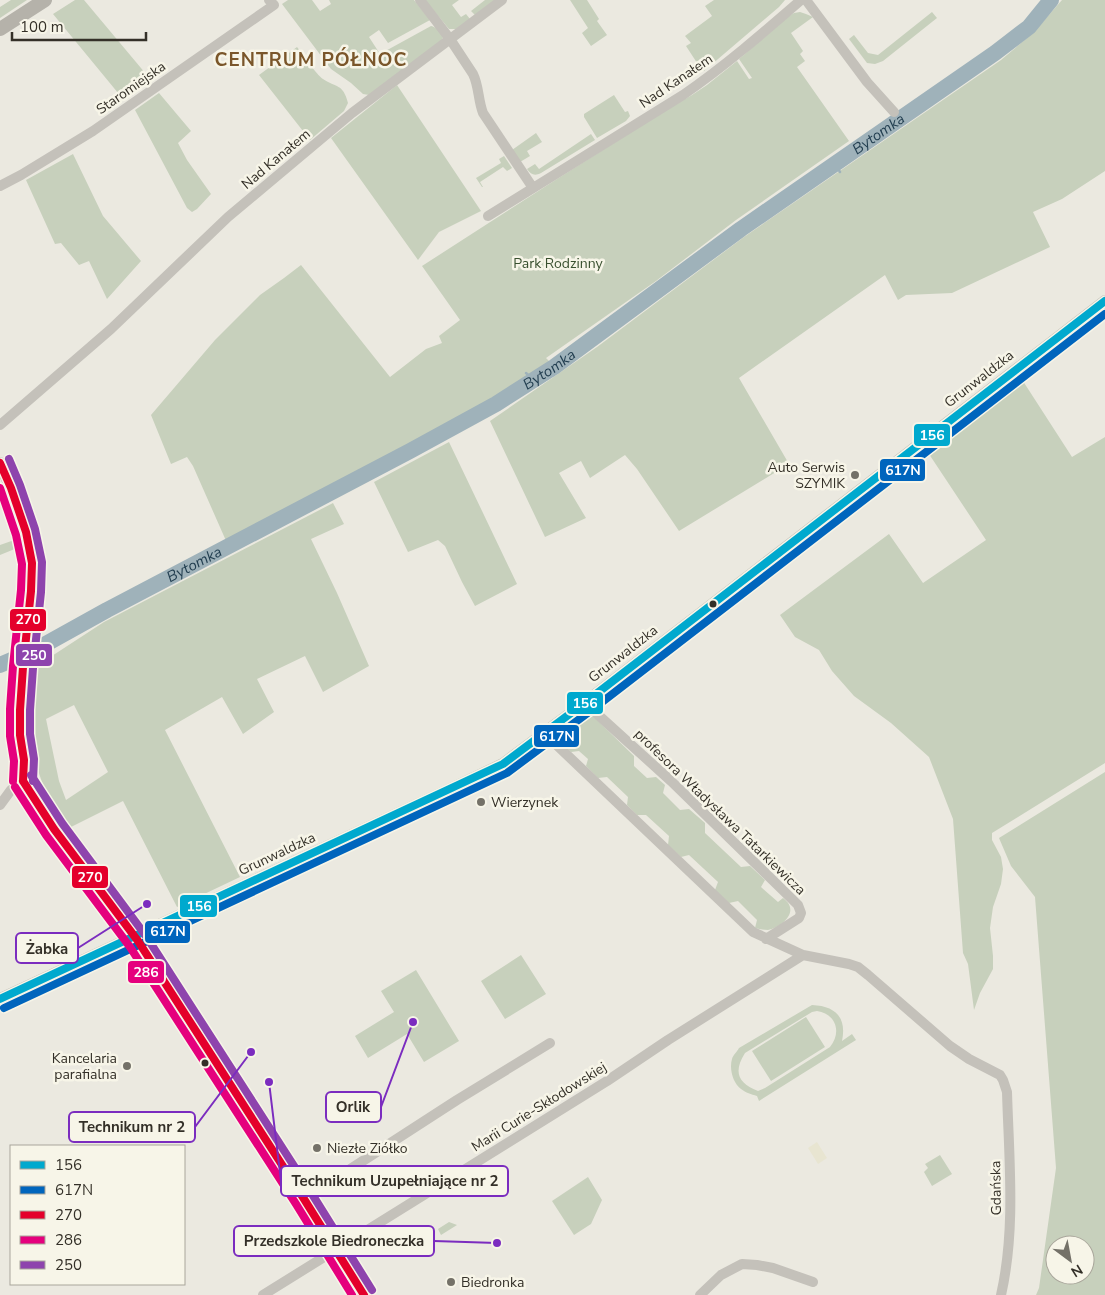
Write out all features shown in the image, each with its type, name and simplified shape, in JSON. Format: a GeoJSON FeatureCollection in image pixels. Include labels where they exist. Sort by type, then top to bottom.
{"type":"FeatureCollection","features":[{"type":"Feature","properties":{"kind":"main road"},"geometry":{"type":"LineString","coordinates":[[0,29],[45,0]]}},
{"type":"Feature","properties":{"kind":"street"},"geometry":{"type":"LineString","coordinates":[[420,0],[450,39],[476,80],[483,113],[533,188]]}},
{"type":"Feature","properties":{"kind":"street","name":"Nad Kanałem"},"geometry":{"type":"LineString","coordinates":[[0,425],[111,329],[228,217],[363,105],[502,0]]}},
{"type":"Feature","properties":{"kind":"street","name":"Nad Kanałem"},"geometry":{"type":"LineString","coordinates":[[488,216],[705,80],[801,0]]}},
{"type":"Feature","properties":{"kind":"street"},"geometry":{"type":"LineString","coordinates":[[806,0],[867,82],[894,112]]}},
{"type":"Feature","properties":{"kind":"street","name":"Staromiejska"},"geometry":{"type":"LineString","coordinates":[[0,186],[93,131],[272,3]]}},
{"type":"Feature","properties":{"kind":"street","name":"Grunwaldzka"},"geometry":{"type":"LineString","coordinates":[[0,999],[483,774],[514,756],[1105,301]]}},
{"type":"Feature","properties":{"kind":"street"},"geometry":{"type":"LineString","coordinates":[[0,463],[23,522],[30,549],[32,578],[20,710],[20,735],[24,764],[23,781],[54,830],[135,936],[364,1295]]}},
{"type":"Feature","properties":{"kind":"street","name":"profesora Władysława Tatarkiewicza"},"geometry":{"type":"LineString","coordinates":[[587,701],[596,713],[671,781],[798,905],[801,913],[799,918],[766,939]]}},
{"type":"Feature","properties":{"kind":"street"},"geometry":{"type":"LineString","coordinates":[[544,733],[739,920],[753,932],[803,955]]}},
{"type":"Feature","properties":{"kind":"street"},"geometry":{"type":"LineString","coordinates":[[0,805],[11,790],[23,781]]}},
{"type":"Feature","properties":{"kind":"street","name":"Gdańska"},"geometry":{"type":"LineString","coordinates":[[803,955],[858,967],[950,1046],[969,1059],[995,1072],[1004,1080],[1007,1092],[1010,1219],[1009,1253],[1001,1295]]}},
{"type":"Feature","properties":{"kind":"street","name":"Marii Curie-Skłodowskiej"},"geometry":{"type":"LineString","coordinates":[[264,1295],[599,1086],[803,955]]}},
{"type":"Feature","properties":{"kind":"street"},"geometry":{"type":"LineString","coordinates":[[304,1199],[457,1100],[550,1043]]}},
{"type":"Feature","properties":{"kind":"street"},"geometry":{"type":"LineString","coordinates":[[700,1295],[721,1275],[742,1264],[773,1268],[813,1282]]}},
{"type":"Feature","properties":{"kind":"green space"},"geometry":{"type":"Polygon","coordinates":[[[11,0],[27,0],[0,18],[0,7],[11,0]]]}},
{"type":"Feature","properties":{"kind":"green space"},"geometry":{"type":"Polygon","coordinates":[[[75,0],[84,0],[151,80],[123,99],[53,14],[75,0]]]}},
{"type":"Feature","properties":{"kind":"green space"},"geometry":{"type":"Polygon","coordinates":[[[288,0],[312,0],[320,11],[331,4],[329,0],[414,0],[430,20],[388,43],[379,30],[369,37],[380,54],[431,26],[438,30],[443,38],[369,95],[363,94],[331,69],[282,4],[288,0]]]}},
{"type":"Feature","properties":{"kind":"green space"},"geometry":{"type":"Polygon","coordinates":[[[425,0],[459,0],[452,5],[461,17],[466,14],[470,19],[456,29],[449,29],[425,0]]]}},
{"type":"Feature","properties":{"kind":"green space"},"geometry":{"type":"Polygon","coordinates":[[[485,0],[495,0],[475,15],[471,11],[485,0]]]}},
{"type":"Feature","properties":{"kind":"green space"},"geometry":{"type":"Polygon","coordinates":[[[570,0],[587,0],[599,19],[597,21],[607,35],[591,46],[582,33],[588,28],[570,0]]]}},
{"type":"Feature","properties":{"kind":"green space"},"geometry":{"type":"Polygon","coordinates":[[[714,0],[785,0],[704,71],[686,46],[691,43],[685,36],[712,16],[705,6],[714,0]]]}},
{"type":"Feature","properties":{"kind":"green space"},"geometry":{"type":"Polygon","coordinates":[[[1062,0],[1105,0],[1105,171],[1062,199],[1033,212],[1050,247],[952,293],[906,295],[898,300],[885,275],[739,378],[789,464],[679,531],[637,469],[625,455],[590,478],[581,461],[559,473],[586,518],[545,537],[490,421],[597,347],[744,237],[1001,60],[1033,33],[1062,0]]]}},
{"type":"Feature","properties":{"kind":"green space","name":"Park Rodzinny"},"geometry":{"type":"Polygon","coordinates":[[[800,12],[813,17],[791,33],[803,51],[800,54],[805,61],[797,67],[849,141],[736,220],[656,281],[546,358],[550,362],[503,395],[227,543],[193,466],[187,457],[171,464],[151,415],[215,340],[260,295],[301,265],[390,377],[426,349],[442,343],[439,336],[460,320],[422,266],[692,95],[737,61],[749,79],[752,78],[739,59],[789,16],[800,12]]]}},
{"type":"Feature","properties":{"kind":"green space"},"geometry":{"type":"Polygon","coordinates":[[[932,12],[937,18],[883,61],[875,64],[867,63],[849,39],[854,35],[868,53],[878,55],[932,12]]]}},
{"type":"Feature","properties":{"kind":"green space"},"geometry":{"type":"Polygon","coordinates":[[[297,47],[320,77],[344,92],[348,103],[344,111],[310,140],[259,75],[297,47]]]}},
{"type":"Feature","properties":{"kind":"green space"},"geometry":{"type":"Polygon","coordinates":[[[397,85],[481,211],[439,232],[418,260],[331,138],[397,85]]]}},
{"type":"Feature","properties":{"kind":"green space"},"geometry":{"type":"Polygon","coordinates":[[[159,93],[191,131],[178,143],[187,160],[211,194],[192,212],[187,208],[135,110],[159,93]]]}},
{"type":"Feature","properties":{"kind":"green space"},"geometry":{"type":"Polygon","coordinates":[[[614,95],[625,112],[628,111],[630,116],[626,121],[597,138],[584,114],[614,95]]]}},
{"type":"Feature","properties":{"kind":"green space"},"geometry":{"type":"Polygon","coordinates":[[[536,133],[542,142],[527,151],[530,156],[520,162],[512,150],[536,133]]]}},
{"type":"Feature","properties":{"kind":"green space"},"geometry":{"type":"Polygon","coordinates":[[[591,134],[595,140],[541,173],[533,174],[527,169],[535,164],[539,169],[591,134]]]}},
{"type":"Feature","properties":{"kind":"green space"},"geometry":{"type":"Polygon","coordinates":[[[73,154],[103,216],[141,261],[107,299],[89,261],[79,265],[61,243],[55,244],[26,180],[73,154]]]}},
{"type":"Feature","properties":{"kind":"green space"},"geometry":{"type":"Polygon","coordinates":[[[504,156],[512,168],[507,171],[503,167],[480,182],[482,187],[476,178],[501,163],[499,159],[504,156]]]}},
{"type":"Feature","properties":{"kind":"green space"},"geometry":{"type":"Polygon","coordinates":[[[1021,378],[1072,457],[1105,437],[1105,763],[992,833],[992,840],[1001,857],[1003,869],[1001,884],[993,907],[990,928],[993,969],[980,993],[974,1010],[968,964],[963,953],[953,819],[929,757],[891,723],[854,696],[832,671],[819,650],[795,637],[780,615],[889,534],[923,583],[986,540],[927,451],[1021,378]]]}},
{"type":"Feature","properties":{"kind":"green space"},"geometry":{"type":"Polygon","coordinates":[[[449,442],[517,584],[475,606],[445,546],[438,540],[408,552],[374,482],[449,442]]]}},
{"type":"Feature","properties":{"kind":"green space"},"geometry":{"type":"Polygon","coordinates":[[[333,503],[344,524],[311,539],[369,666],[323,692],[305,656],[257,679],[274,712],[243,734],[222,697],[165,730],[240,877],[177,907],[123,801],[67,829],[54,809],[36,764],[31,722],[35,667],[104,622],[333,503]],[[74,705],[46,719],[59,781],[66,800],[108,772],[74,705]]]}},
{"type":"Feature","properties":{"kind":"green space"},"geometry":{"type":"Polygon","coordinates":[[[20,538],[22,546],[0,555],[0,545],[20,538]]]}},
{"type":"Feature","properties":{"kind":"green space"},"geometry":{"type":"Polygon","coordinates":[[[585,712],[596,719],[634,756],[634,766],[647,778],[656,777],[665,785],[663,793],[680,810],[689,809],[705,823],[705,833],[741,867],[750,866],[765,880],[761,887],[778,902],[783,898],[788,903],[790,913],[784,922],[768,930],[755,928],[757,920],[738,901],[729,903],[715,890],[718,882],[689,855],[681,857],[668,845],[669,836],[646,815],[637,815],[627,805],[628,797],[607,777],[598,778],[586,766],[588,759],[579,751],[571,752],[561,743],[557,736],[558,731],[585,712]]]}},
{"type":"Feature","properties":{"kind":"green space"},"geometry":{"type":"Polygon","coordinates":[[[1105,772],[1105,1295],[1036,1295],[1039,1288],[1045,1246],[1045,1285],[1095,1285],[1095,1235],[1047,1235],[1056,1168],[1035,897],[1011,866],[999,838],[1105,772]]]}},
{"type":"Feature","properties":{"kind":"green space"},"geometry":{"type":"Polygon","coordinates":[[[521,955],[546,994],[505,1019],[481,981],[521,955]]]}},
{"type":"Feature","properties":{"kind":"green space"},"geometry":{"type":"Polygon","coordinates":[[[416,970],[459,1041],[424,1062],[407,1034],[368,1058],[355,1036],[394,1012],[381,991],[416,970]]]}},
{"type":"Feature","properties":{"kind":"green space"},"geometry":{"type":"Polygon","coordinates":[[[812,1005],[827,1008],[838,1014],[843,1025],[842,1041],[852,1034],[856,1040],[759,1101],[757,1096],[741,1089],[734,1080],[731,1063],[739,1048],[812,1005]],[[812,1012],[745,1053],[739,1066],[739,1076],[742,1080],[758,1091],[830,1047],[834,1041],[836,1030],[833,1020],[824,1013],[812,1012]]]}},
{"type":"Feature","properties":{"kind":"green space"},"geometry":{"type":"Polygon","coordinates":[[[806,1017],[825,1047],[771,1081],[752,1051],[806,1017]]]}},
{"type":"Feature","properties":{"kind":"green space"},"geometry":{"type":"Polygon","coordinates":[[[940,1155],[952,1174],[932,1186],[924,1172],[928,1168],[925,1164],[940,1155]]]}},
{"type":"Feature","properties":{"kind":"green space"},"geometry":{"type":"Polygon","coordinates":[[[588,1177],[602,1200],[591,1224],[574,1235],[552,1201],[588,1177]]]}},
{"type":"Feature","properties":{"kind":"green space"},"geometry":{"type":"Polygon","coordinates":[[[449,1222],[457,1225],[441,1235],[438,1229],[449,1222]]]}},
{"type":"Feature","properties":{"kind":"shaded area"},"geometry":{"type":"Polygon","coordinates":[[[817,1142],[827,1158],[818,1164],[808,1148],[817,1142]]]}},
{"type":"Feature","properties":{"kind":"waterway","name":"Bytomka"},"geometry":{"type":"LineString","coordinates":[[0,665],[35,650],[496,404],[554,367],[741,229],[995,53],[1029,27],[1051,0]]}},
{"type":"Feature","properties":{"kind":"waterway"},"geometry":{"type":"LineString","coordinates":[[835,164],[840,172]]}},
{"type":"Feature","properties":{"kind":"waterway","name":"Bytomka"},"geometry":{"type":"LineString","coordinates":[[554,367],[554,375]]}},
{"type":"Feature","properties":{"kind":"waterway"},"geometry":{"type":"LineString","coordinates":[[526,373],[534,380]]}},
{"type":"Feature","properties":{"kind":"transit line","name":"156"},"geometry":{"type":"LineString","coordinates":[[0,999],[503,764],[1105,301]]}},
{"type":"Feature","properties":{"kind":"transit line","name":"617N"},"geometry":{"type":"LineString","coordinates":[[4,1008],[507,773],[593,709],[1105,314]]}},
{"type":"Feature","properties":{"kind":"transit line","name":"250"},"geometry":{"type":"LineString","coordinates":[[9,459],[35,529],[42,562],[30,710],[30,734],[34,759],[33,781]]}},
{"type":"Feature","properties":{"kind":"transit line","name":"270"},"geometry":{"type":"LineString","coordinates":[[0,463],[26,532],[32,563],[20,710],[20,735],[24,760],[23,781]]}},
{"type":"Feature","properties":{"kind":"transit line","name":"286"},"geometry":{"type":"LineString","coordinates":[[0,488],[16,535],[22,564],[10,709],[10,736],[14,761],[13,781]]}},
{"type":"Feature","properties":{"kind":"transit line","name":"250"},"geometry":{"type":"LineString","coordinates":[[31,775],[62,823],[146,936],[372,1290]]}},
{"type":"Feature","properties":{"kind":"transit line","name":"270"},"geometry":{"type":"LineString","coordinates":[[23,781],[54,829],[138,941],[364,1295]]}},
{"type":"Feature","properties":{"kind":"transit line","name":"286"},"geometry":{"type":"LineString","coordinates":[[15,787],[46,835],[130,947],[296,1204],[352,1295]]}},
{"type":"Feature","properties":{"kind":"place","name":"Auto Serwis SZYMIK"},"geometry":{"type":"Point","coordinates":[855,475]}},
{"type":"Feature","properties":{"kind":"place","name":"Wierzynek"},"geometry":{"type":"Point","coordinates":[481,802]}},
{"type":"Feature","properties":{"kind":"place","name":"Żabka"},"geometry":{"type":"Point","coordinates":[147,904]}},
{"type":"Feature","properties":{"kind":"place","name":"Orlik"},"geometry":{"type":"Point","coordinates":[413,1022]}},
{"type":"Feature","properties":{"kind":"place","name":"Technikum nr 2"},"geometry":{"type":"Point","coordinates":[251,1052]}},
{"type":"Feature","properties":{"kind":"place","name":"Kancelaria parafialna"},"geometry":{"type":"Point","coordinates":[127,1066]}},
{"type":"Feature","properties":{"kind":"place","name":"Technikum Uzupełniające nr 2"},"geometry":{"type":"Point","coordinates":[269,1082]}},
{"type":"Feature","properties":{"kind":"place","name":"Niezłe Ziółko"},"geometry":{"type":"Point","coordinates":[317,1148]}},
{"type":"Feature","properties":{"kind":"place","name":"Przedszkole Biedroneczka"},"geometry":{"type":"Point","coordinates":[497,1243]}},
{"type":"Feature","properties":{"kind":"place","name":"Biedronka"},"geometry":{"type":"Point","coordinates":[451,1282]}},
{"type":"Feature","properties":{"kind":"district","name":"CENTRUM PÓŁNOC"},"geometry":{"type":"Point","coordinates":[311,60]}}]}
